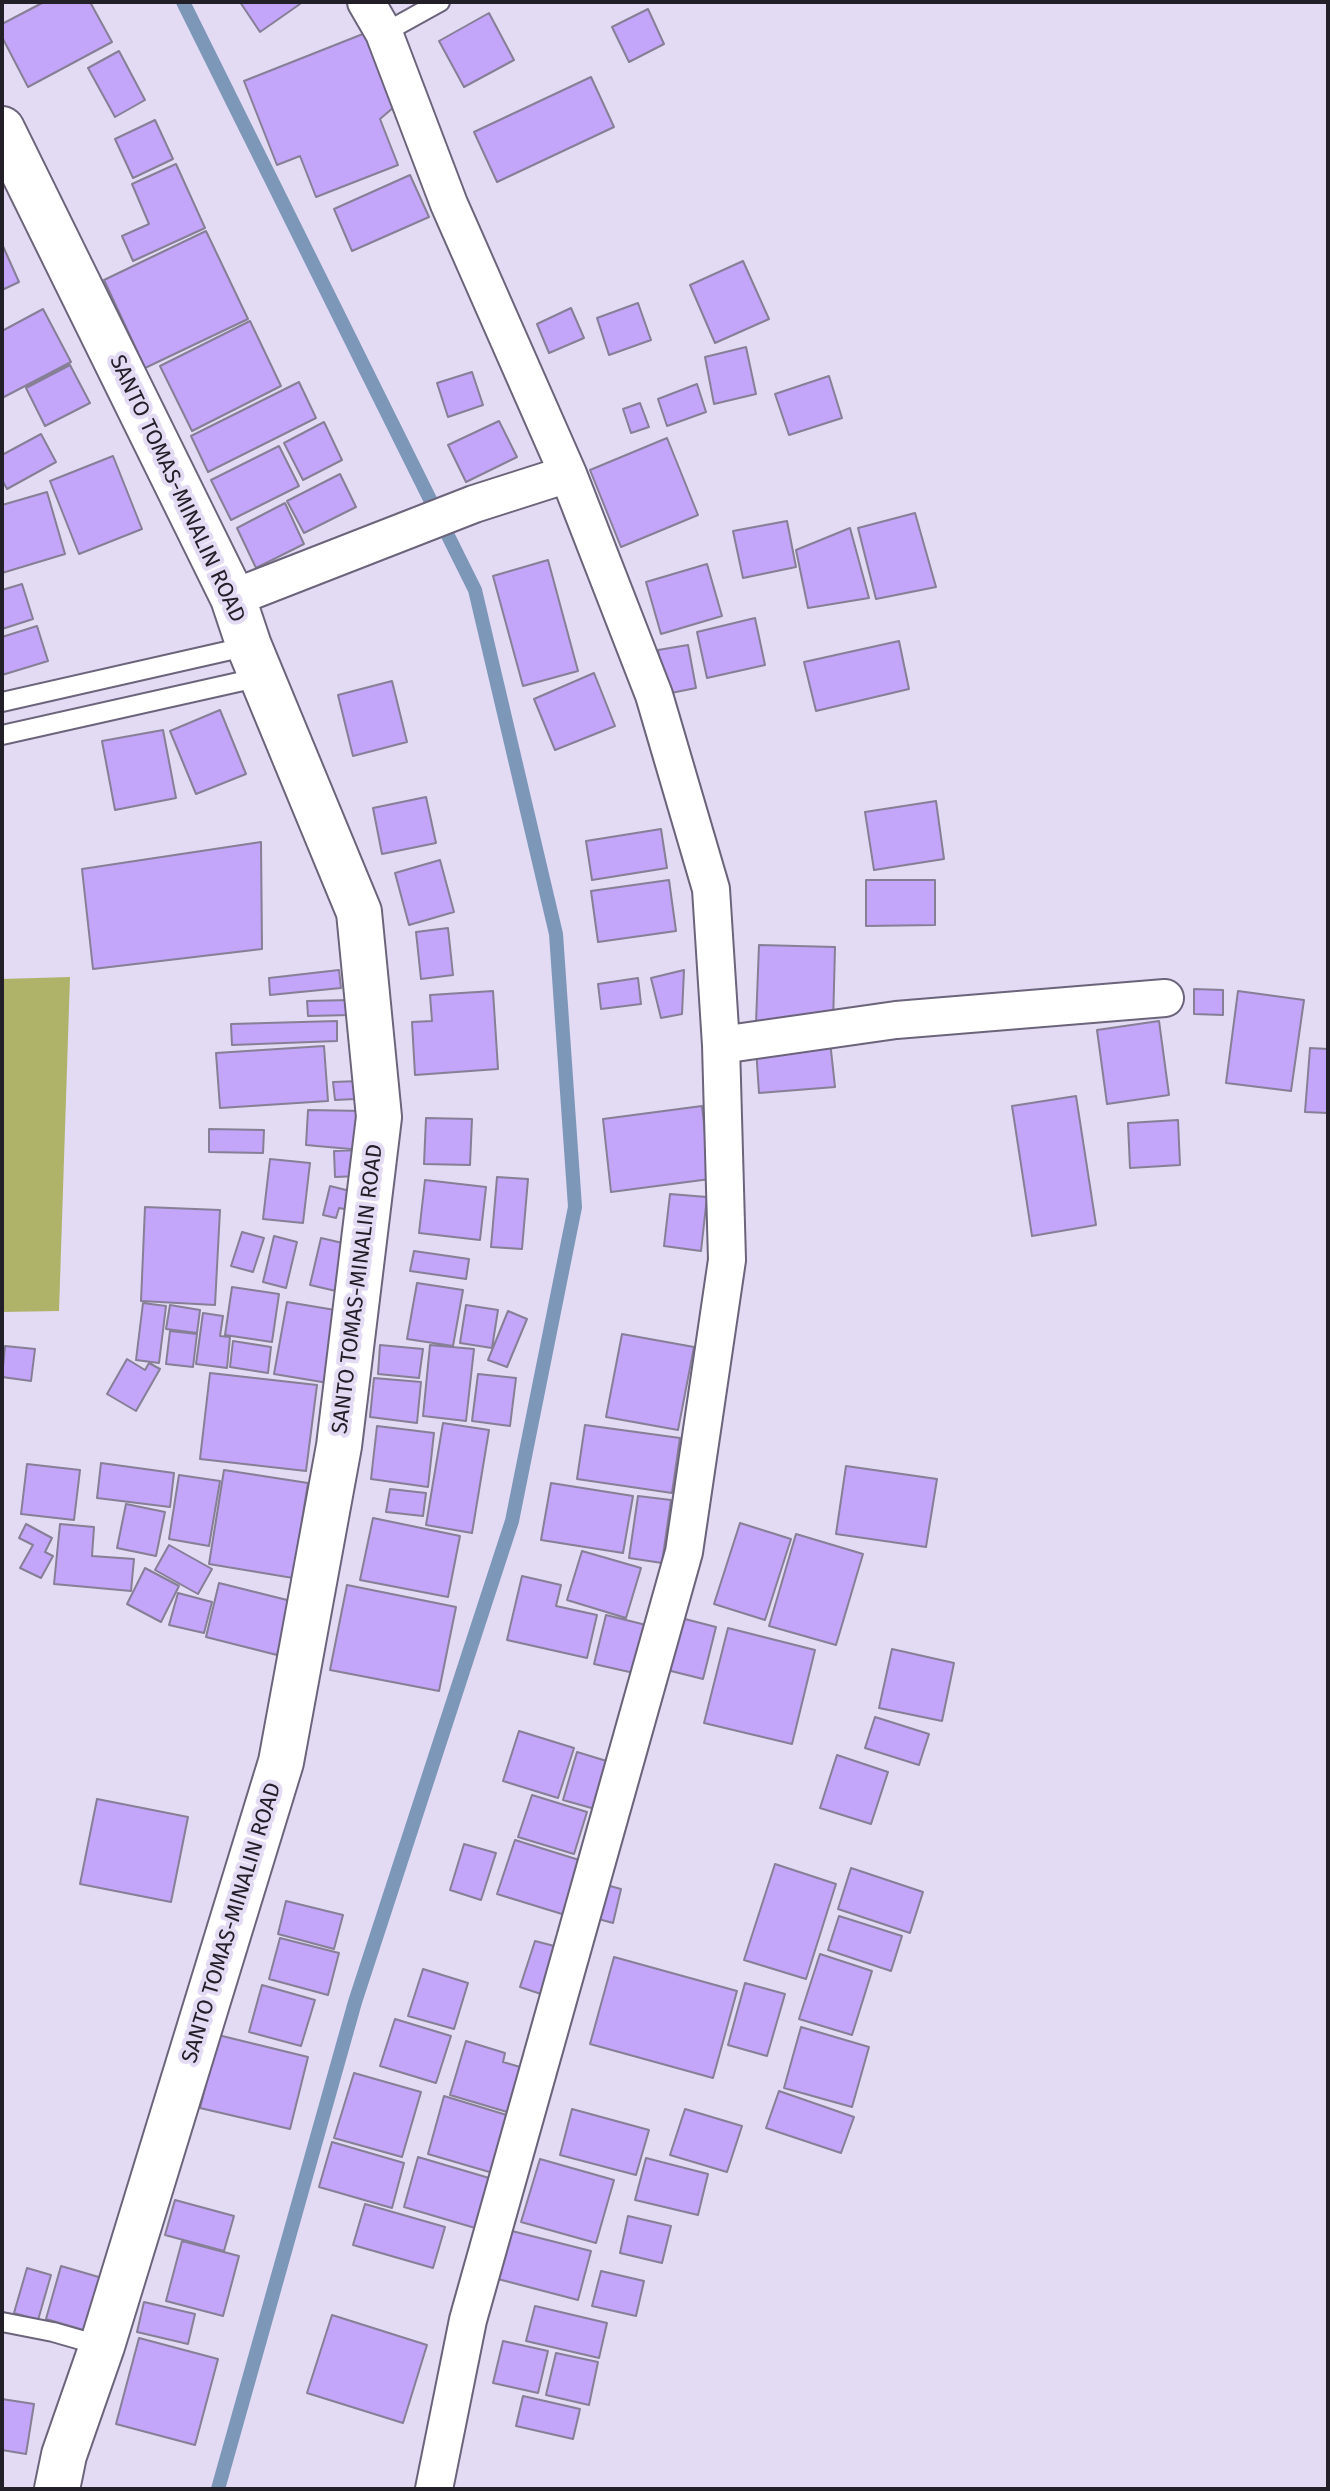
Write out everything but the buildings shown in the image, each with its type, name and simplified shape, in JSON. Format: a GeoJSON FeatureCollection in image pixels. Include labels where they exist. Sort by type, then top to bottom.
{"type":"FeatureCollection","features":[{"type":"Feature","properties":{"kind":"street"},"geometry":{"type":"LineString","coordinates":[[366,2],[384,33],[449,204],[568,474],[654,695],[711,889],[721,1045],[727,1260],[684,1552],[468,2320],[434,2489]]}},
{"type":"Feature","properties":{"kind":"street","name":"SANTO TOMAS-MINALIN ROAD"},"geometry":{"type":"LineString","coordinates":[[2,129],[233,598],[359,912],[379,1117],[339,1446],[281,1762],[102,2346],[64,2455],[57,2489]]}},
{"type":"Feature","properties":{"kind":"street"},"geometry":{"type":"LineString","coordinates":[[233,598],[474,504],[568,474]]}},
{"type":"Feature","properties":{"kind":"street"},"geometry":{"type":"LineString","coordinates":[[721,1045],[896,1020],[1165,998]]}},
{"type":"Feature","properties":{"kind":"lane"},"geometry":{"type":"LineString","coordinates":[[384,33],[440,2]]}},
{"type":"Feature","properties":{"kind":"lane"},"geometry":{"type":"LineString","coordinates":[[2,702],[256,661]]}},
{"type":"Feature","properties":{"kind":"lane"},"geometry":{"type":"LineString","coordinates":[[2,735],[256,661]]}},
{"type":"Feature","properties":{"kind":"lane"},"geometry":{"type":"LineString","coordinates":[[2,2322],[102,2346]]}},
{"type":"Feature","properties":{"kind":"green space"},"geometry":{"type":"Polygon","coordinates":[[[70,977],[59,1311],[2,1312],[2,979],[70,977]]]}},
{"type":"Feature","properties":{"kind":"waterway"},"geometry":{"type":"LineString","coordinates":[[183,2],[475,590],[556,934],[575,1207],[512,1521],[355,2002],[218,2489]]}}]}
